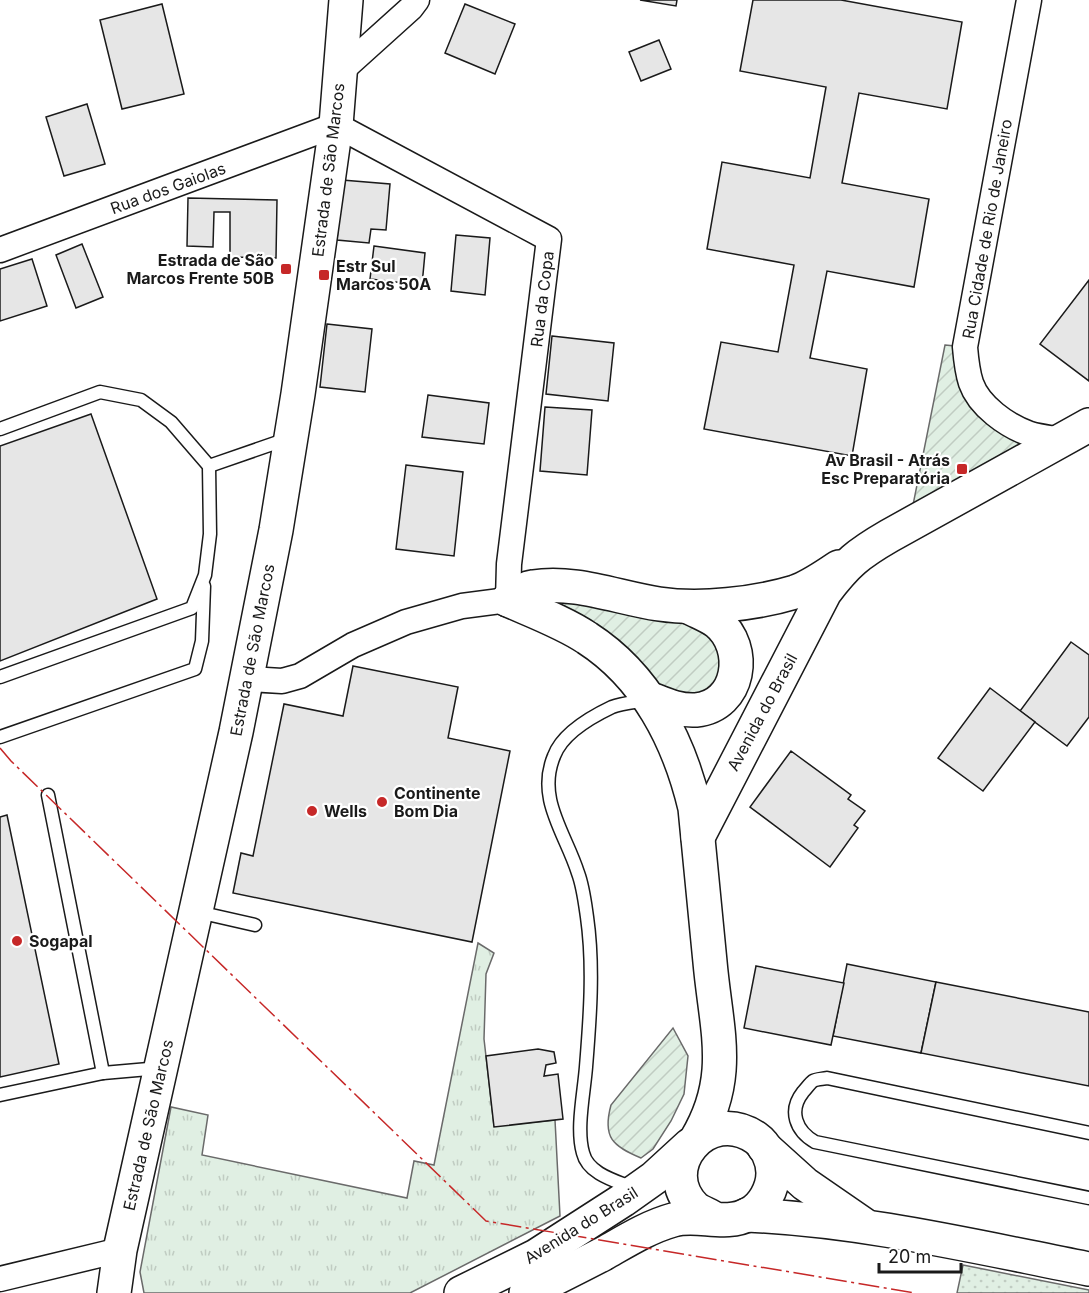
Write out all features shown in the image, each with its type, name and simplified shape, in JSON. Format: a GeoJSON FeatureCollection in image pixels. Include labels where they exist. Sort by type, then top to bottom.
{"type":"FeatureCollection","features":[{"type":"Feature","properties":{"kind":"street","name":"Estrada de São Marcos"},"geometry":{"type":"LineString","coordinates":[[115,1293],[120,1250],[248,679],[276,530],[336,126],[346,0]]}},
{"type":"Feature","properties":{"kind":"street"},"geometry":{"type":"LineString","coordinates":[[340,72],[417,0]]}},
{"type":"Feature","properties":{"kind":"street","name":"Rua Cidade de Rio de Janeiro"},"geometry":{"type":"LineString","coordinates":[[1029,0],[965,347],[966,366],[972,386],[984,403],[998,416],[1030,434],[1075,433]]}},
{"type":"Feature","properties":{"kind":"street","name":"Rua dos Gaiolas"},"geometry":{"type":"LineString","coordinates":[[0,250],[336,126]]}},
{"type":"Feature","properties":{"kind":"street","name":"Rua da Copa"},"geometry":{"type":"LineString","coordinates":[[336,126],[549,239],[509,564],[508,600]]}},
{"type":"Feature","properties":{"kind":"street","name":"Avenida do Brasil"},"geometry":{"type":"LineString","coordinates":[[461,1293],[536,1256],[637,1190],[694,1142],[708,1120],[715,1100],[720,1054],[698,837],[825,592],[842,570],[858,555],[1075,433]]}},
{"type":"Feature","properties":{"kind":"street"},"geometry":{"type":"LineString","coordinates":[[248,679],[282,681],[300,676],[353,645],[406,622],[462,606],[508,600],[530,587],[556,585],[605,592],[659,604],[689,607],[756,600],[796,591],[824,578],[858,555]]}},
{"type":"Feature","properties":{"kind":"street"},"geometry":{"type":"LineString","coordinates":[[508,600],[587,637],[629,672],[651,699],[689,782],[695,807],[698,837]]}},
{"type":"Feature","properties":{"kind":"street"},"geometry":{"type":"LineString","coordinates":[[651,699],[676,709],[697,710],[715,704],[725,696],[733,683],[736,669],[735,648],[728,634],[717,622],[689,607]]}},
{"type":"Feature","properties":{"kind":"street"},"geometry":{"type":"LineString","coordinates":[[730,1127],[746,1131],[760,1141],[764,1147],[771,1158],[773,1174],[770,1191],[758,1208],[747,1215],[735,1220],[715,1219],[696,1208],[684,1193],[681,1179],[682,1161],[694,1142],[707,1132],[730,1127]]}},
{"type":"Feature","properties":{"kind":"street"},"geometry":{"type":"LineString","coordinates":[[764,1147],[805,1184],[864,1225]]}},
{"type":"Feature","properties":{"kind":"street"},"geometry":{"type":"LineString","coordinates":[[747,1215],[864,1225],[1089,1269]]}},
{"type":"Feature","properties":{"kind":"street","name":"Avenida do Brasil"},"geometry":{"type":"LineString","coordinates":[[526,1293],[643,1232],[673,1220],[690,1217],[715,1219]]}},
{"type":"Feature","properties":{"kind":"street"},"geometry":{"type":"LineString","coordinates":[[0,1279],[120,1250]]}},
{"type":"Feature","properties":{"kind":"lane"},"geometry":{"type":"LineString","coordinates":[[0,429],[100,392],[141,400],[171,422],[209,466],[210,534],[205,575],[202,641],[195,669],[0,737]]}},
{"type":"Feature","properties":{"kind":"lane"},"geometry":{"type":"LineString","coordinates":[[209,466],[291,438]]}},
{"type":"Feature","properties":{"kind":"lane"},"geometry":{"type":"LineString","coordinates":[[0,677],[192,608],[205,575]]}},
{"type":"Feature","properties":{"kind":"lane"},"geometry":{"type":"LineString","coordinates":[[637,1190],[603,1175],[590,1166],[583,1154],[580,1123],[591,978],[587,919],[578,873],[552,813],[549,773],[554,755],[564,739],[586,723],[613,707],[651,699]]}},
{"type":"Feature","properties":{"kind":"lane"},"geometry":{"type":"LineString","coordinates":[[48,795],[103,1073]]}},
{"type":"Feature","properties":{"kind":"lane"},"geometry":{"type":"LineString","coordinates":[[195,911],[255,925]]}},
{"type":"Feature","properties":{"kind":"lane"},"geometry":{"type":"LineString","coordinates":[[0,1095],[103,1073],[161,1068]]}},
{"type":"Feature","properties":{"kind":"lane"},"geometry":{"type":"LineString","coordinates":[[1089,1133],[827,1078],[813,1081],[797,1100],[794,1110],[797,1125],[805,1136],[815,1142],[1089,1198]]}},
{"type":"Feature","properties":{"kind":"green space"},"geometry":{"type":"Polygon","coordinates":[[[945,345],[965,347],[984,403],[1062,440],[909,525],[945,345]]]}},
{"type":"Feature","properties":{"kind":"green space"},"geometry":{"type":"Polygon","coordinates":[[[528,600],[597,600],[719,631],[726,683],[681,700],[528,600]]]}},
{"type":"Feature","properties":{"kind":"green space"},"geometry":{"type":"Polygon","coordinates":[[[478,943],[494,953],[486,974],[484,1039],[494,1126],[555,1120],[560,1216],[410,1293],[144,1293],[140,1272],[171,1107],[208,1115],[202,1155],[407,1198],[414,1161],[434,1165],[478,943]]]}},
{"type":"Feature","properties":{"kind":"green space"},"geometry":{"type":"Polygon","coordinates":[[[673,1028],[688,1056],[684,1094],[671,1121],[653,1149],[641,1158],[623,1149],[612,1139],[608,1126],[611,1105],[673,1028]]]}},
{"type":"Feature","properties":{"kind":"green space"},"geometry":{"type":"Polygon","coordinates":[[[963,1265],[1089,1290],[1089,1293],[957,1293],[963,1265]]]}},
{"type":"Feature","properties":{"kind":"building"},"geometry":{"type":"Polygon","coordinates":[[[640,0],[677,0],[676,6],[640,0]]]}},
{"type":"Feature","properties":{"kind":"building"},"geometry":{"type":"Polygon","coordinates":[[[753,0],[841,0],[962,22],[947,109],[859,93],[842,183],[929,199],[914,287],[827,271],[810,358],[867,369],[852,456],[704,429],[721,342],[778,352],[794,265],[707,249],[722,162],[810,178],[826,87],[740,71],[753,0]]]}},
{"type":"Feature","properties":{"kind":"building"},"geometry":{"type":"Polygon","coordinates":[[[162,4],[184,94],[122,109],[100,20],[162,4]]]}},
{"type":"Feature","properties":{"kind":"building"},"geometry":{"type":"Polygon","coordinates":[[[465,4],[515,24],[495,74],[445,53],[465,4]]]}},
{"type":"Feature","properties":{"kind":"building"},"geometry":{"type":"Polygon","coordinates":[[[659,40],[671,69],[641,81],[629,52],[659,40]]]}},
{"type":"Feature","properties":{"kind":"building"},"geometry":{"type":"Polygon","coordinates":[[[87,104],[105,164],[64,176],[46,117],[87,104]]]}},
{"type":"Feature","properties":{"kind":"building"},"geometry":{"type":"Polygon","coordinates":[[[342,180],[390,184],[386,230],[371,229],[369,243],[337,240],[342,180]]]}},
{"type":"Feature","properties":{"kind":"building"},"geometry":{"type":"Polygon","coordinates":[[[188,198],[277,200],[276,258],[230,257],[230,212],[214,212],[213,247],[187,246],[188,198]]]}},
{"type":"Feature","properties":{"kind":"building"},"geometry":{"type":"Polygon","coordinates":[[[456,235],[490,238],[485,295],[451,291],[456,235]]]}},
{"type":"Feature","properties":{"kind":"building"},"geometry":{"type":"Polygon","coordinates":[[[82,244],[103,297],[76,308],[56,255],[82,244]]]}},
{"type":"Feature","properties":{"kind":"building"},"geometry":{"type":"Polygon","coordinates":[[[374,246],[425,253],[422,285],[370,279],[374,246]]]}},
{"type":"Feature","properties":{"kind":"building"},"geometry":{"type":"Polygon","coordinates":[[[32,259],[47,306],[0,321],[0,269],[32,259]]]}},
{"type":"Feature","properties":{"kind":"building"},"geometry":{"type":"Polygon","coordinates":[[[1089,280],[1089,381],[1040,344],[1089,280]]]}},
{"type":"Feature","properties":{"kind":"building"},"geometry":{"type":"Polygon","coordinates":[[[327,324],[372,329],[365,392],[320,387],[327,324]]]}},
{"type":"Feature","properties":{"kind":"building"},"geometry":{"type":"Polygon","coordinates":[[[552,336],[614,343],[608,401],[546,394],[552,336]]]}},
{"type":"Feature","properties":{"kind":"building"},"geometry":{"type":"Polygon","coordinates":[[[428,395],[489,403],[484,444],[422,437],[428,395]]]}},
{"type":"Feature","properties":{"kind":"building"},"geometry":{"type":"Polygon","coordinates":[[[545,407],[592,410],[587,475],[540,471],[545,407]]]}},
{"type":"Feature","properties":{"kind":"building"},"geometry":{"type":"Polygon","coordinates":[[[91,414],[157,599],[0,661],[0,446],[91,414]]]}},
{"type":"Feature","properties":{"kind":"building"},"geometry":{"type":"Polygon","coordinates":[[[406,465],[463,472],[454,556],[396,549],[406,465]]]}},
{"type":"Feature","properties":{"kind":"building"},"geometry":{"type":"Polygon","coordinates":[[[1071,642],[1089,655],[1089,717],[1067,746],[1020,711],[1071,642]]]}},
{"type":"Feature","properties":{"kind":"building","name":"Continente Bom Dia"},"geometry":{"type":"Polygon","coordinates":[[[353,666],[458,687],[448,738],[510,751],[472,942],[233,893],[241,853],[253,856],[284,704],[343,716],[353,666]]]}},
{"type":"Feature","properties":{"kind":"building"},"geometry":{"type":"Polygon","coordinates":[[[990,688],[1035,722],[983,791],[938,758],[990,688]]]}},
{"type":"Feature","properties":{"kind":"building"},"geometry":{"type":"Polygon","coordinates":[[[791,751],[851,795],[848,799],[865,811],[854,825],[858,828],[830,867],[750,807],[791,751]]]}},
{"type":"Feature","properties":{"kind":"building","name":"Sogapal"},"geometry":{"type":"Polygon","coordinates":[[[7,815],[59,1064],[0,1077],[0,817],[7,815]]]}},
{"type":"Feature","properties":{"kind":"building"},"geometry":{"type":"Polygon","coordinates":[[[847,964],[936,982],[921,1053],[833,1036],[847,964]]]}},
{"type":"Feature","properties":{"kind":"building"},"geometry":{"type":"Polygon","coordinates":[[[756,966],[844,983],[831,1045],[744,1028],[756,966]]]}},
{"type":"Feature","properties":{"kind":"building"},"geometry":{"type":"Polygon","coordinates":[[[936,982],[1089,1012],[1089,1086],[921,1053],[936,982]]]}},
{"type":"Feature","properties":{"kind":"building"},"geometry":{"type":"Polygon","coordinates":[[[538,1049],[554,1052],[556,1063],[546,1065],[544,1076],[558,1074],[563,1119],[494,1127],[486,1056],[538,1049]]]}},
{"type":"Feature","properties":{"kind":"power"},"geometry":{"type":"LineString","coordinates":[[0,748],[486,1221],[915,1293]]}},
{"type":"Feature","properties":{"kind":"place","name":"Estrada de São Marcos Frente 50B"},"geometry":{"type":"Point","coordinates":[286,269]}},
{"type":"Feature","properties":{"kind":"place","name":"Estr Sul Marcos 50A"},"geometry":{"type":"Point","coordinates":[324,275]}},
{"type":"Feature","properties":{"kind":"place","name":"Av Brasil - Atrás Esc Preparatória"},"geometry":{"type":"Point","coordinates":[962,469]}},
{"type":"Feature","properties":{"kind":"place","name":"Continente Bom Dia"},"geometry":{"type":"Point","coordinates":[382,802]}},
{"type":"Feature","properties":{"kind":"place","name":"Wells"},"geometry":{"type":"Point","coordinates":[312,811]}},
{"type":"Feature","properties":{"kind":"place","name":"Sogapal"},"geometry":{"type":"Point","coordinates":[17,941]}}]}
